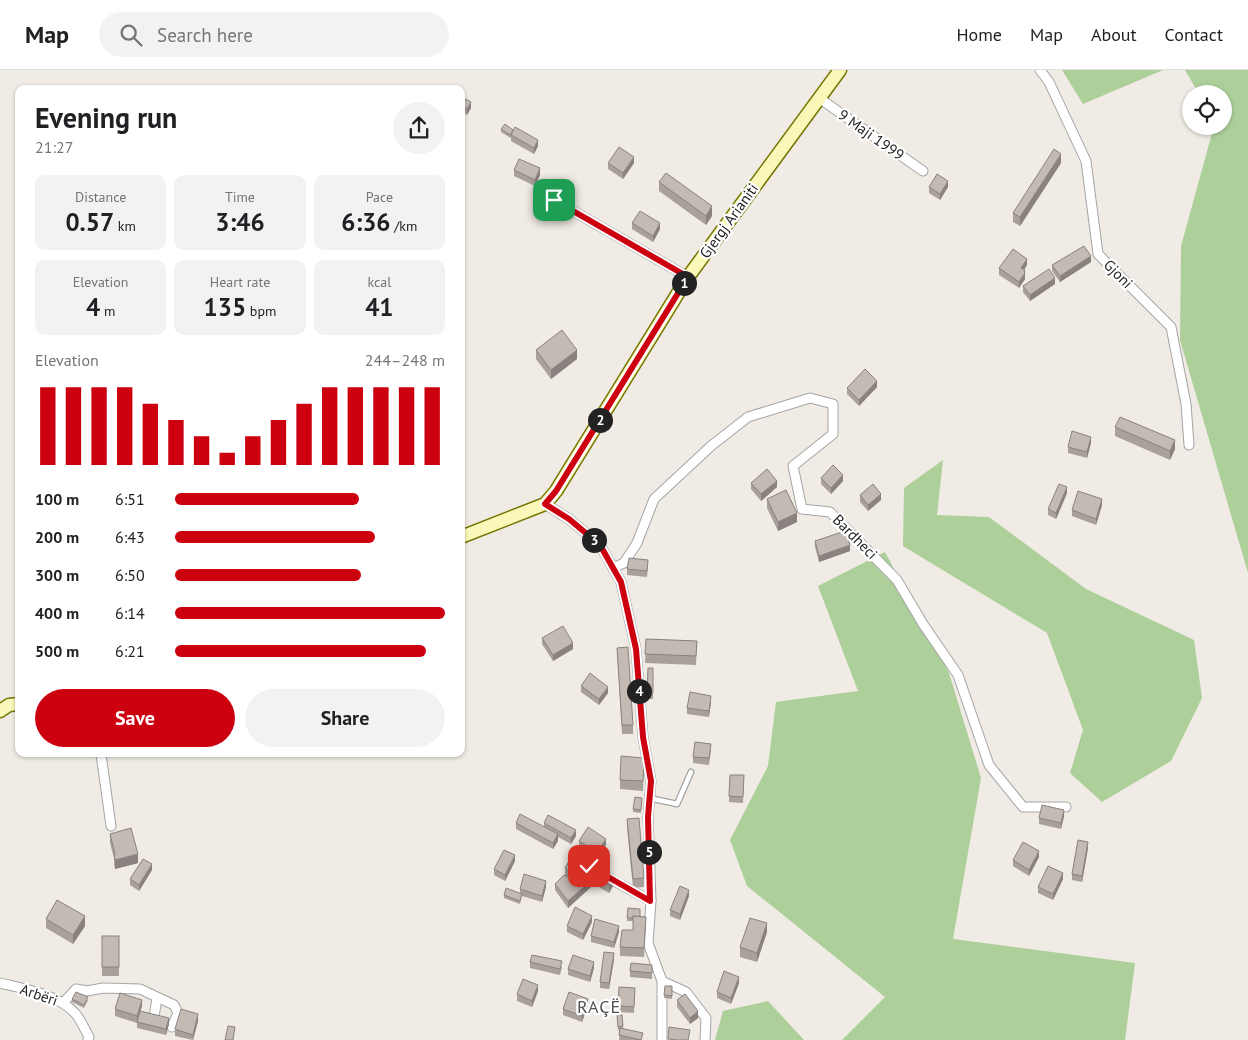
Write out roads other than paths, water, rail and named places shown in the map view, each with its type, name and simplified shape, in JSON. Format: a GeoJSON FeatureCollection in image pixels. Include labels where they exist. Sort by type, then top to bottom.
{"type":"FeatureCollection","features":[{"type":"Feature","properties":{"kind":"main road","name":"Gjergj Arianiti"},"geometry":{"type":"LineString","coordinates":[[545,504],[556,491],[688,277],[840,70]]}},
{"type":"Feature","properties":{"kind":"main road"},"geometry":{"type":"LineString","coordinates":[[465,535],[545,504]]}},
{"type":"Feature","properties":{"kind":"main road"},"geometry":{"type":"LineString","coordinates":[[0,712],[9,705],[15,704]]}},
{"type":"Feature","properties":{"kind":"street","name":"Gjoni"},"geometry":{"type":"LineString","coordinates":[[1040,70],[1049,82],[1086,161],[1098,254],[1171,327],[1186,404],[1189,445]]}},
{"type":"Feature","properties":{"kind":"street","name":"9 Maji 1999"},"geometry":{"type":"LineString","coordinates":[[819,98],[923,172]]}},
{"type":"Feature","properties":{"kind":"street"},"geometry":{"type":"LineString","coordinates":[[554,200],[688,277]]}},
{"type":"Feature","properties":{"kind":"street","name":"Bardheci"},"geometry":{"type":"LineString","coordinates":[[613,568],[624,563],[637,544],[654,499],[711,446],[748,417],[810,398],[833,404],[833,434],[793,466],[802,509],[830,512],[897,580],[923,624],[958,675],[989,766],[1023,807],[1066,807]]}},
{"type":"Feature","properties":{"kind":"street"},"geometry":{"type":"LineString","coordinates":[[545,504],[569,519],[600,545],[621,582],[636,649],[643,737],[651,781],[648,817],[650,901],[648,943],[662,982],[662,1040]]}},
{"type":"Feature","properties":{"kind":"street"},"geometry":{"type":"LineString","coordinates":[[101,757],[111,826]]}},
{"type":"Feature","properties":{"kind":"street"},"geometry":{"type":"LineString","coordinates":[[597,871],[650,901]]}},
{"type":"Feature","properties":{"kind":"street"},"geometry":{"type":"LineString","coordinates":[[662,982],[686,992],[706,1018],[704,1040]]}},
{"type":"Feature","properties":{"kind":"street","name":"Arbëri"},"geometry":{"type":"LineString","coordinates":[[0,983],[19,987],[63,1003],[76,1014],[89,1039]]}},
{"type":"Feature","properties":{"kind":"street"},"geometry":{"type":"LineString","coordinates":[[63,1003],[76,989],[87,992],[103,988],[140,989],[174,1005],[178,1013],[172,1027]]}},
{"type":"Feature","properties":{"kind":"street"},"geometry":{"type":"LineString","coordinates":[[154,1017],[157,998]]}},
{"type":"Feature","properties":{"kind":"lane"},"geometry":{"type":"LineString","coordinates":[[649,798],[678,804],[691,772]]}},
{"type":"Feature","properties":{"kind":"district","name":"RAÇË"},"geometry":{"type":"Point","coordinates":[599,1007]}}]}
